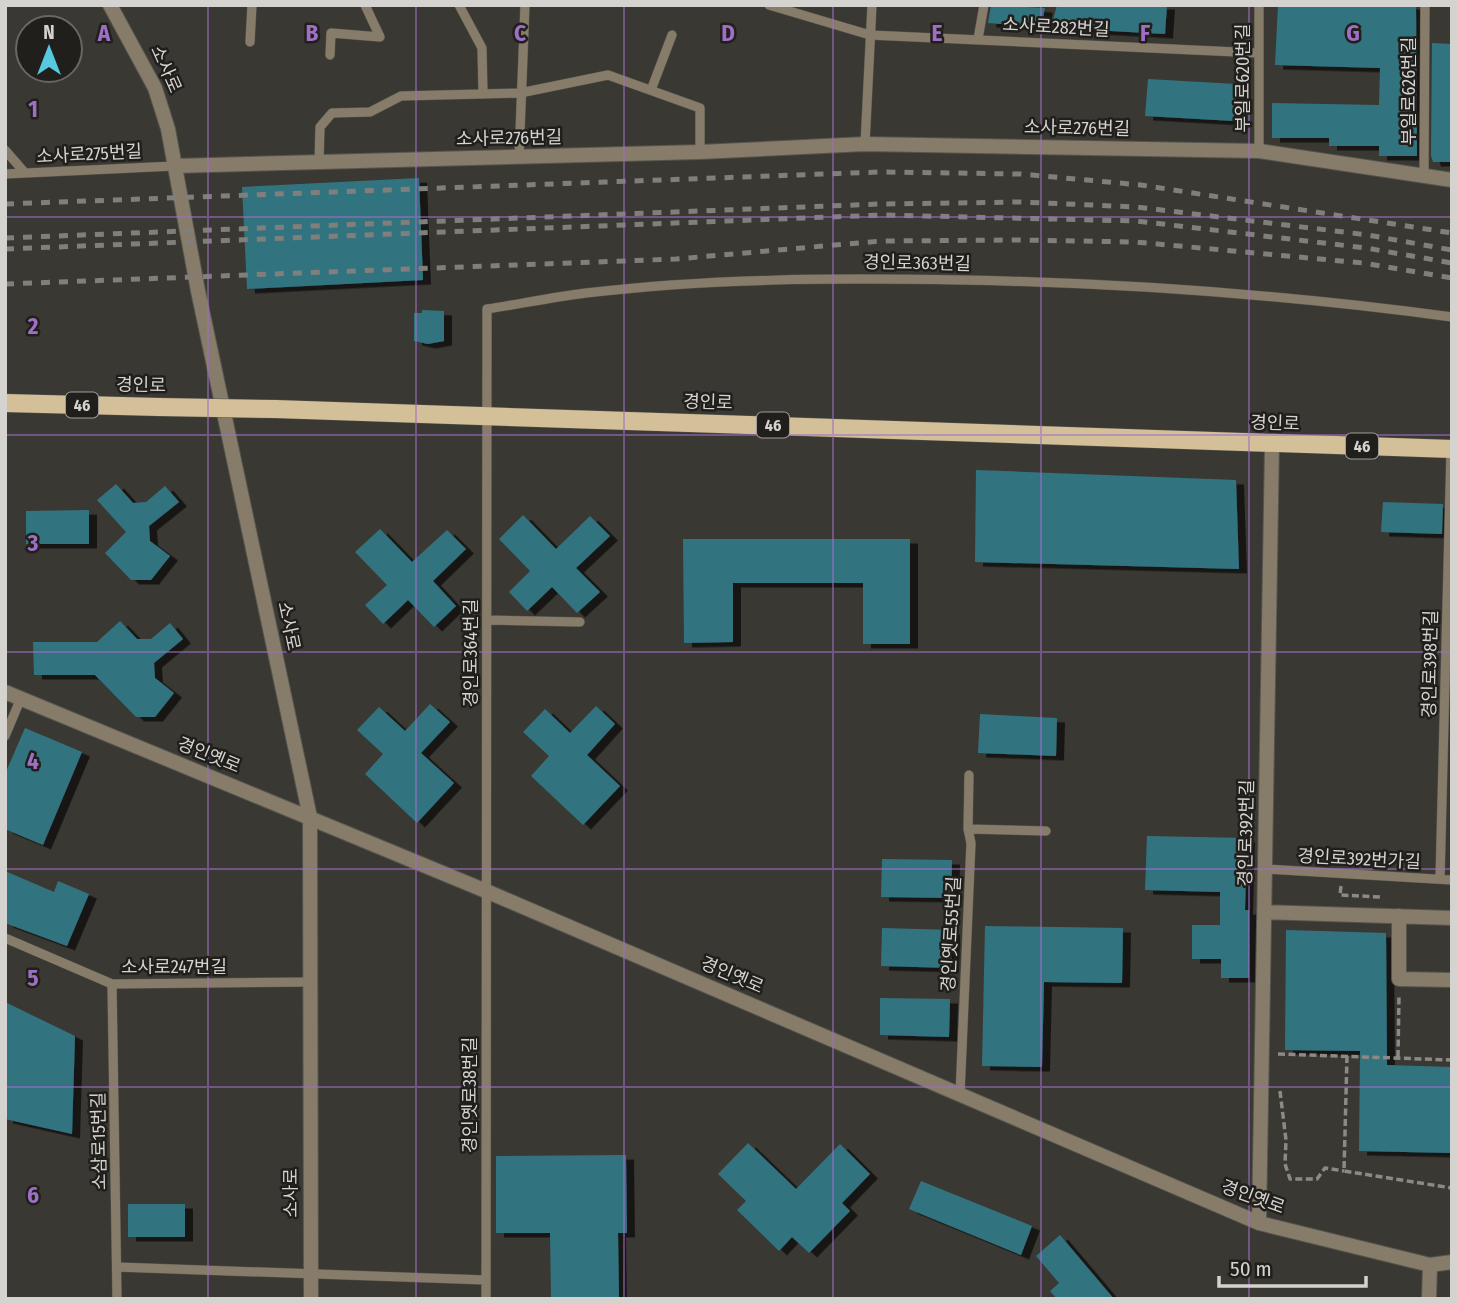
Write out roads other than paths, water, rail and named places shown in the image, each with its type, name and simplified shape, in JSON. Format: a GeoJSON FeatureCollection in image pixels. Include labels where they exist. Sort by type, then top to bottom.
{"type":"FeatureCollection","features":[{"type":"Feature","properties":{"kind":"main road","name":"경인로"},"geometry":{"type":"LineString","coordinates":[[5,404],[487,415],[1452,449]]}},
{"type":"Feature","properties":{"kind":"street","name":"소사로"},"geometry":{"type":"LineString","coordinates":[[110,5],[155,88],[168,129],[310,817],[310,1299]]}},
{"type":"Feature","properties":{"kind":"street","name":"소사로276번길"},"geometry":{"type":"LineString","coordinates":[[174,166],[700,152],[865,144],[1259,151],[1452,180]]}},
{"type":"Feature","properties":{"kind":"street","name":"경인로392번길"},"geometry":{"type":"LineString","coordinates":[[1259,1223],[1272,444]]}},
{"type":"Feature","properties":{"kind":"street","name":"경인옛로"},"geometry":{"type":"LineString","coordinates":[[5,692],[486,891],[1259,1223],[1430,1265],[1452,1262]]}},
{"type":"Feature","properties":{"kind":"street"},"geometry":{"type":"LineString","coordinates":[[1264,912],[1452,918]]}},
{"type":"Feature","properties":{"kind":"street"},"geometry":{"type":"LineString","coordinates":[[1399,916],[1399,979],[1452,981]]}},
{"type":"Feature","properties":{"kind":"street"},"geometry":{"type":"LineString","coordinates":[[1429,1299],[1430,1265]]}},
{"type":"Feature","properties":{"kind":"lane"},"geometry":{"type":"LineString","coordinates":[[250,42],[252,5]]}},
{"type":"Feature","properties":{"kind":"lane"},"geometry":{"type":"LineString","coordinates":[[330,55],[331,33],[380,37],[365,5]]}},
{"type":"Feature","properties":{"kind":"lane"},"geometry":{"type":"LineString","coordinates":[[459,5],[482,48],[483,94]]}},
{"type":"Feature","properties":{"kind":"lane"},"geometry":{"type":"LineString","coordinates":[[519,157],[525,5]]}},
{"type":"Feature","properties":{"kind":"lane","name":"소사로282번길"},"geometry":{"type":"LineString","coordinates":[[769,5],[870,35],[1258,53]]}},
{"type":"Feature","properties":{"kind":"lane"},"geometry":{"type":"LineString","coordinates":[[865,144],[872,5]]}},
{"type":"Feature","properties":{"kind":"lane","name":"소사로282번길"},"geometry":{"type":"LineString","coordinates":[[978,39],[984,5]]}},
{"type":"Feature","properties":{"kind":"lane","name":"부일로620번길"},"geometry":{"type":"LineString","coordinates":[[1259,5],[1259,151]]}},
{"type":"Feature","properties":{"kind":"lane","name":"부일로626번길"},"geometry":{"type":"LineString","coordinates":[[1424,5],[1424,176]]}},
{"type":"Feature","properties":{"kind":"lane"},"geometry":{"type":"LineString","coordinates":[[651,90],[672,35]]}},
{"type":"Feature","properties":{"kind":"lane"},"geometry":{"type":"LineString","coordinates":[[319,162],[320,127],[332,113],[370,112],[401,96],[520,93],[608,75],[700,108],[700,152]]}},
{"type":"Feature","properties":{"kind":"lane"},"geometry":{"type":"LineString","coordinates":[[5,150],[25,173]]}},
{"type":"Feature","properties":{"kind":"lane","name":"소사로275번길"},"geometry":{"type":"LineString","coordinates":[[5,174],[174,166]]}},
{"type":"Feature","properties":{"kind":"lane","name":"경인로363번길"},"geometry":{"type":"LineString","coordinates":[[487,415],[487,309],[585,293],[688,284],[855,278],[1091,282],[1319,299],[1452,317]]}},
{"type":"Feature","properties":{"kind":"lane","name":"경인로364번길"},"geometry":{"type":"LineString","coordinates":[[486,891],[487,415]]}},
{"type":"Feature","properties":{"kind":"lane","name":"경인로398번길"},"geometry":{"type":"LineString","coordinates":[[1440,879],[1448,706],[1452,449]]}},
{"type":"Feature","properties":{"kind":"lane"},"geometry":{"type":"LineString","coordinates":[[487,620],[580,622]]}},
{"type":"Feature","properties":{"kind":"lane"},"geometry":{"type":"LineString","coordinates":[[5,736],[21,698]]}},
{"type":"Feature","properties":{"kind":"lane","name":"경인옛로55번길"},"geometry":{"type":"LineString","coordinates":[[960,1094],[971,843],[968,829],[969,775]]}},
{"type":"Feature","properties":{"kind":"lane"},"geometry":{"type":"LineString","coordinates":[[968,829],[1046,831]]}},
{"type":"Feature","properties":{"kind":"lane","name":"경인로392번가길"},"geometry":{"type":"LineString","coordinates":[[1265,869],[1452,880]]}},
{"type":"Feature","properties":{"kind":"lane","name":"경인옛로38번길"},"geometry":{"type":"LineString","coordinates":[[486,891],[486,1299]]}},
{"type":"Feature","properties":{"kind":"lane","name":"소사로247번길"},"geometry":{"type":"LineString","coordinates":[[5,938],[112,984],[310,982]]}},
{"type":"Feature","properties":{"kind":"lane","name":"소삼로15번길"},"geometry":{"type":"LineString","coordinates":[[112,984],[117,1299]]}},
{"type":"Feature","properties":{"kind":"lane"},"geometry":{"type":"LineString","coordinates":[[117,1267],[486,1280]]}},
{"type":"Feature","properties":{"kind":"railway"},"geometry":{"type":"LineString","coordinates":[[5,204],[879,172],[1021,174],[1141,185],[1452,233]]}},
{"type":"Feature","properties":{"kind":"railway"},"geometry":{"type":"LineString","coordinates":[[5,238],[880,204],[1021,202],[1137,207],[1368,235],[1452,250]]}},
{"type":"Feature","properties":{"kind":"railway"},"geometry":{"type":"LineString","coordinates":[[5,249],[882,215],[1137,221],[1366,248],[1452,263]]}},
{"type":"Feature","properties":{"kind":"railway"},"geometry":{"type":"LineString","coordinates":[[5,284],[676,259],[881,241],[1018,240],[1136,242],[1363,263],[1452,278]]}}]}
